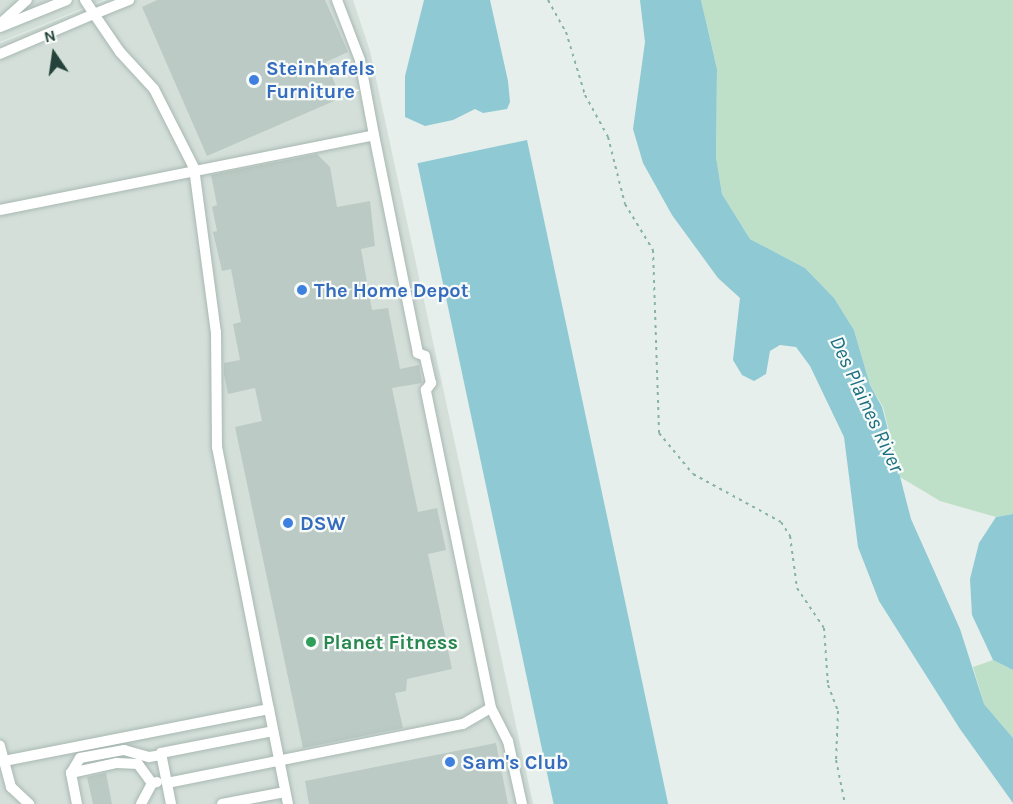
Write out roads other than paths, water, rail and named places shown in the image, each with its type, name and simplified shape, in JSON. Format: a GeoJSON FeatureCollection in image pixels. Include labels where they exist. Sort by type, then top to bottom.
{"type":"FeatureCollection","features":[{"type":"Feature","properties":{"kind":"lane"},"geometry":{"type":"LineString","coordinates":[[0,26],[27,0]]}},
{"type":"Feature","properties":{"kind":"lane"},"geometry":{"type":"LineString","coordinates":[[0,26],[67,0]]}},
{"type":"Feature","properties":{"kind":"lane"},"geometry":{"type":"LineString","coordinates":[[85,0],[120,52],[154,89],[194,168],[216,333],[217,447],[288,804]]}},
{"type":"Feature","properties":{"kind":"lane"},"geometry":{"type":"LineString","coordinates":[[0,54],[129,0]]}},
{"type":"Feature","properties":{"kind":"lane"},"geometry":{"type":"LineString","coordinates":[[337,0],[360,60],[418,354],[425,356],[431,383],[426,390],[491,708],[508,741],[522,804]]}},
{"type":"Feature","properties":{"kind":"lane"},"geometry":{"type":"LineString","coordinates":[[0,210],[194,168],[374,135]]}},
{"type":"Feature","properties":{"kind":"lane"},"geometry":{"type":"LineString","coordinates":[[152,783],[279,762],[463,724],[491,708]]}},
{"type":"Feature","properties":{"kind":"lane"},"geometry":{"type":"LineString","coordinates":[[4,761],[269,709]]}},
{"type":"Feature","properties":{"kind":"lane"},"geometry":{"type":"LineString","coordinates":[[77,804],[71,773],[80,758],[124,750],[149,757],[273,731]]}},
{"type":"Feature","properties":{"kind":"lane"},"geometry":{"type":"LineString","coordinates":[[0,746],[4,761],[4,775],[11,787],[29,804]]}},
{"type":"Feature","properties":{"kind":"lane"},"geometry":{"type":"LineString","coordinates":[[161,754],[171,804]]}},
{"type":"Feature","properties":{"kind":"lane"},"geometry":{"type":"LineString","coordinates":[[71,773],[117,763],[138,764],[152,783]]}},
{"type":"Feature","properties":{"kind":"lane"},"geometry":{"type":"LineString","coordinates":[[141,804],[152,783]]}},
{"type":"Feature","properties":{"kind":"lane"},"geometry":{"type":"LineString","coordinates":[[222,804],[285,792]]}},
{"type":"Feature","properties":{"kind":"water"},"geometry":{"type":"Polygon","coordinates":[[[424,0],[490,0],[508,81],[510,102],[507,109],[483,113],[475,109],[453,120],[425,126],[405,117],[405,76],[424,0]]]}},
{"type":"Feature","properties":{"kind":"water","name":"Des Plaines River"},"geometry":{"type":"Polygon","coordinates":[[[640,0],[701,0],[717,69],[716,157],[722,194],[750,239],[805,268],[834,298],[854,330],[870,385],[882,407],[911,519],[960,629],[984,704],[1013,738],[1013,803],[960,729],[879,601],[858,547],[844,437],[810,366],[796,347],[780,345],[770,351],[766,374],[754,381],[742,375],[733,360],[740,298],[718,278],[672,215],[643,163],[633,129],[645,42],[640,0]]]}},
{"type":"Feature","properties":{"kind":"water"},"geometry":{"type":"Polygon","coordinates":[[[527,140],[668,804],[554,804],[417,163],[527,140]]]}},
{"type":"Feature","properties":{"kind":"water"},"geometry":{"type":"Polygon","coordinates":[[[1013,514],[1013,670],[993,660],[972,615],[970,579],[979,543],[996,517],[1013,514]]]}},
{"type":"Feature","properties":{"kind":"place","name":"Steinhafels Furniture"},"geometry":{"type":"Point","coordinates":[254,80]}},
{"type":"Feature","properties":{"kind":"place","name":"The Home Depot"},"geometry":{"type":"Point","coordinates":[302,290]}},
{"type":"Feature","properties":{"kind":"place","name":"DSW"},"geometry":{"type":"Point","coordinates":[288,523]}},
{"type":"Feature","properties":{"kind":"place","name":"Planet Fitness"},"geometry":{"type":"Point","coordinates":[311,642]}},
{"type":"Feature","properties":{"kind":"place","name":"Sam's Club"},"geometry":{"type":"Point","coordinates":[450,762]}}]}
